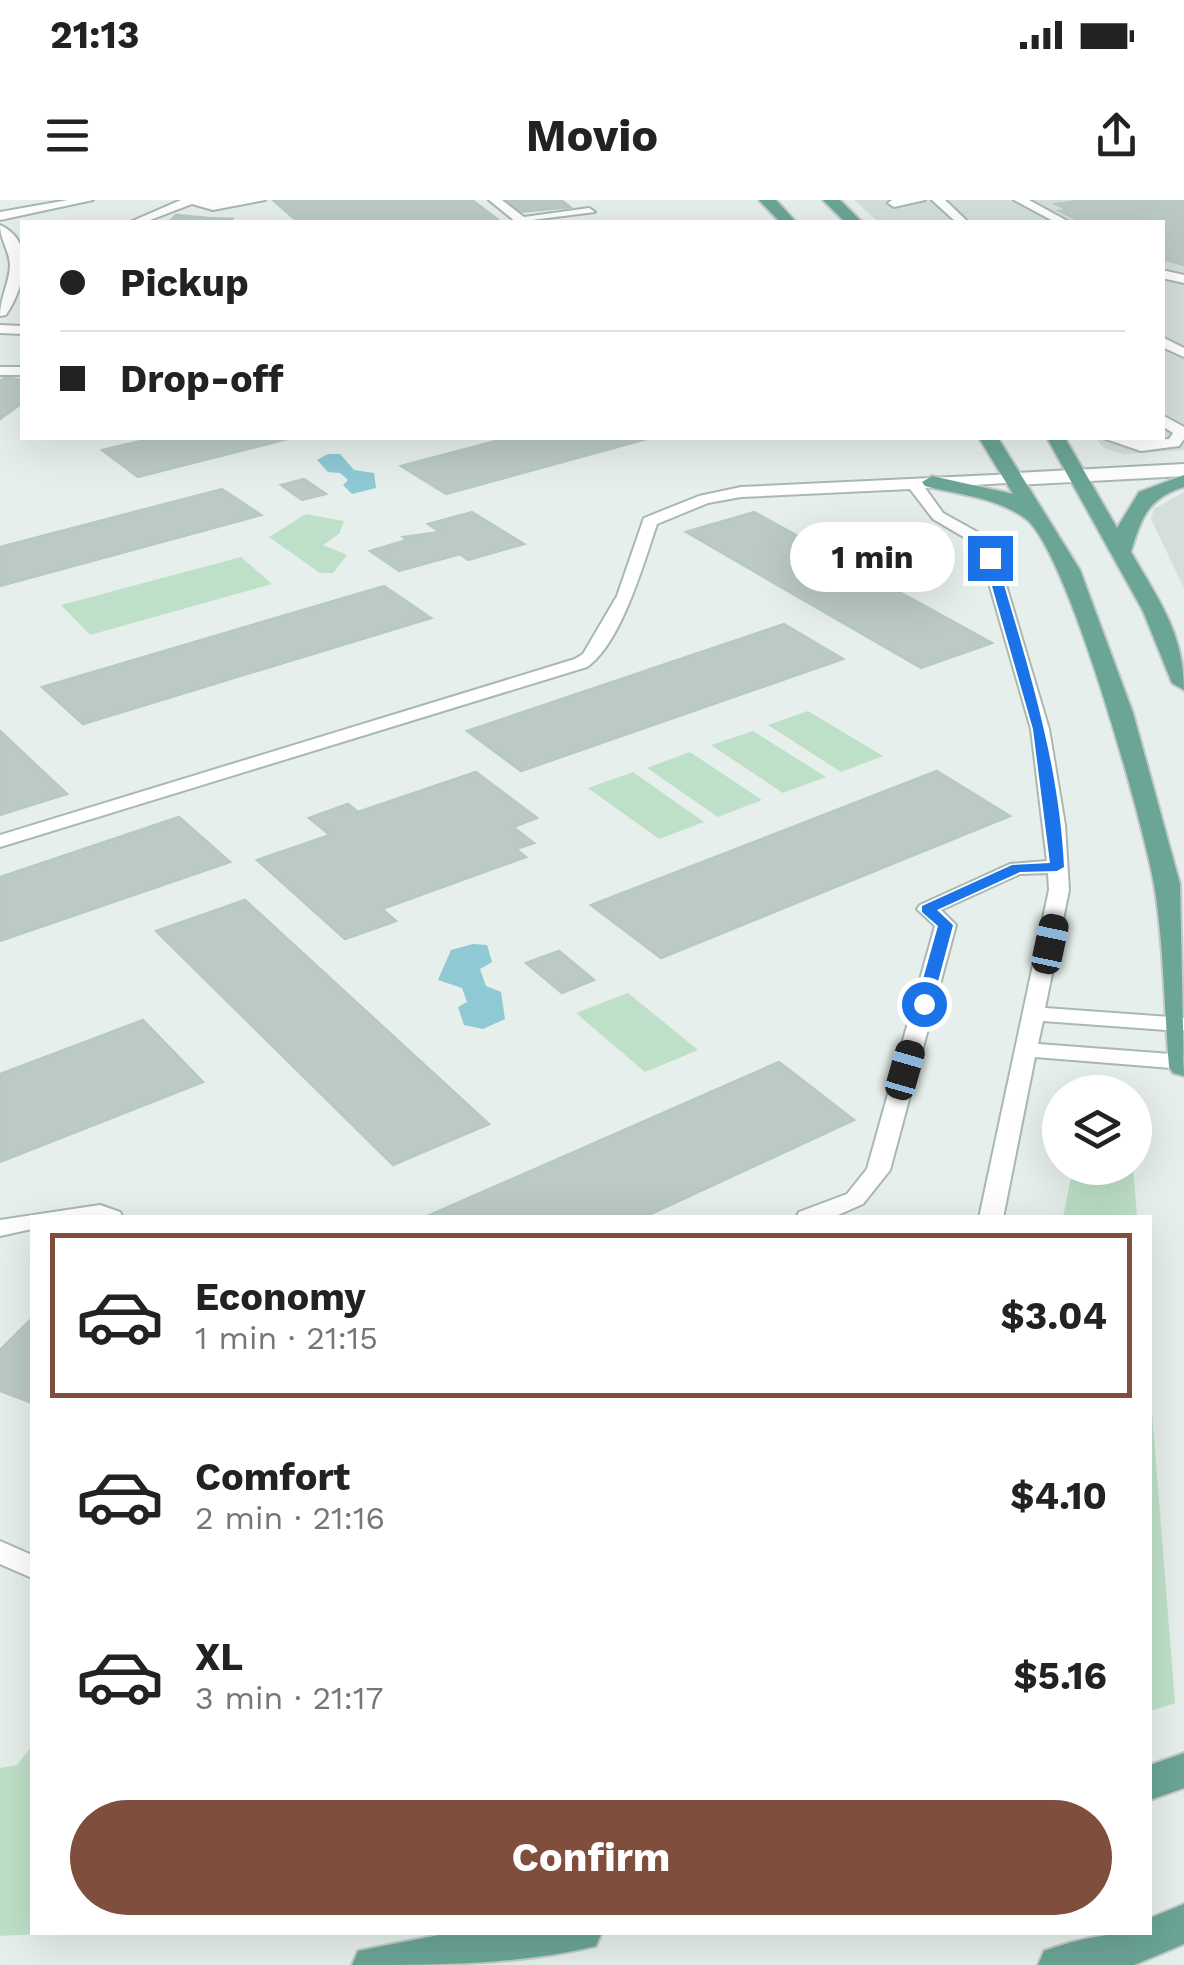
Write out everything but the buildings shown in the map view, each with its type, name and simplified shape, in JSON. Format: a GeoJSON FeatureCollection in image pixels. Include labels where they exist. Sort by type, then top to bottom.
{"type":"FeatureCollection","features":[{"type":"Feature","properties":{"kind":"main road"},"geometry":{"type":"LineString","coordinates":[[768,200],[786,220]]}},
{"type":"Feature","properties":{"kind":"main road"},"geometry":{"type":"LineString","coordinates":[[831,200],[852,220]]}},
{"type":"Feature","properties":{"kind":"main road"},"geometry":{"type":"LineString","coordinates":[[1057,440],[1154,611],[1184,683]]}},
{"type":"Feature","properties":{"kind":"main road"},"geometry":{"type":"LineString","coordinates":[[923,483],[966,471],[992,441],[1069,570],[1121,713],[1166,884],[1184,1064]]}},
{"type":"Feature","properties":{"kind":"main road"},"geometry":{"type":"LineString","coordinates":[[1121,550],[1137,503],[1151,492],[1184,482]]}},
{"type":"Feature","properties":{"kind":"main road"},"geometry":{"type":"LineString","coordinates":[[923,483],[1004,498],[1040,519]]}},
{"type":"Feature","properties":{"kind":"main road"},"geometry":{"type":"LineString","coordinates":[[1152,1783],[1184,1770]]}},
{"type":"Feature","properties":{"kind":"main road"},"geometry":{"type":"LineString","coordinates":[[1086,1965],[1184,1924]]}},
{"type":"Feature","properties":{"kind":"main road"},"geometry":{"type":"LineString","coordinates":[[374,1965],[561,1935]]}},
{"type":"Feature","properties":{"kind":"main road"},"geometry":{"type":"LineString","coordinates":[[1060,1965],[1130,1947]]}},
{"type":"Feature","properties":{"kind":"street"},"geometry":{"type":"LineString","coordinates":[[0,230],[17,251],[18,272],[18,288],[0,311]]}},
{"type":"Feature","properties":{"kind":"street"},"geometry":{"type":"LineString","coordinates":[[1015,478],[1184,470]]}},
{"type":"Feature","properties":{"kind":"lane"},"geometry":{"type":"LineString","coordinates":[[0,216],[88,200]]}},
{"type":"Feature","properties":{"kind":"lane"},"geometry":{"type":"LineString","coordinates":[[141,220],[190,200],[213,206],[258,200]]}},
{"type":"Feature","properties":{"kind":"lane"},"geometry":{"type":"LineString","coordinates":[[496,200],[521,220]]}},
{"type":"Feature","properties":{"kind":"lane"},"geometry":{"type":"LineString","coordinates":[[894,203],[918,200]]}},
{"type":"Feature","properties":{"kind":"lane"},"geometry":{"type":"LineString","coordinates":[[938,200],[960,220]]}},
{"type":"Feature","properties":{"kind":"lane"},"geometry":{"type":"LineString","coordinates":[[1020,200],[1059,220]]}},
{"type":"Feature","properties":{"kind":"lane"},"geometry":{"type":"LineString","coordinates":[[529,220],[589,212]]}},
{"type":"Feature","properties":{"kind":"lane"},"geometry":{"type":"LineString","coordinates":[[1115,440],[1132,447],[1174,443],[1181,432],[1165,421]]}},
{"type":"Feature","properties":{"kind":"lane"},"geometry":{"type":"LineString","coordinates":[[0,841],[581,663],[590,658],[624,596],[650,521],[704,499],[775,488],[1015,478]]}},
{"type":"Feature","properties":{"kind":"lane"},"geometry":{"type":"LineString","coordinates":[[923,483],[938,516],[983,546],[997,576],[1040,729],[1055,825],[1057,910],[992,1215]]}},
{"type":"Feature","properties":{"kind":"lane"},"geometry":{"type":"LineString","coordinates":[[815,1215],[855,1199],[878,1170],[946,925],[927,909],[1017,868],[1057,867]]}},
{"type":"Feature","properties":{"kind":"lane"},"geometry":{"type":"LineString","coordinates":[[1035,1014],[1182,1024]]}},
{"type":"Feature","properties":{"kind":"lane"},"geometry":{"type":"LineString","coordinates":[[1029,1050],[1184,1064]]}},
{"type":"Feature","properties":{"kind":"lane"},"geometry":{"type":"LineString","coordinates":[[0,1228],[30,1221]]}},
{"type":"Feature","properties":{"kind":"lane"},"geometry":{"type":"LineString","coordinates":[[0,1552],[30,1566]]}},
{"type":"Feature","properties":{"kind":"shaded area"},"geometry":{"type":"Polygon","coordinates":[[[855,200],[1184,200],[1184,450],[1123,454],[1104,448],[1097,440],[1165,440],[1165,220],[876,220],[855,200]]]}},
{"type":"Feature","properties":{"kind":"shaded area"},"geometry":{"type":"Polygon","coordinates":[[[1184,492],[1184,588],[1151,519],[1154,509],[1184,492]]]}},
{"type":"Feature","properties":{"kind":"green space"},"geometry":{"type":"Polygon","coordinates":[[[306,514],[344,521],[339,534],[323,545],[347,555],[333,573],[320,573],[269,537],[306,514]]]}},
{"type":"Feature","properties":{"kind":"green space"},"geometry":{"type":"Polygon","coordinates":[[[241,557],[272,584],[90,635],[61,605],[241,557]]]}},
{"type":"Feature","properties":{"kind":"green space"},"geometry":{"type":"Polygon","coordinates":[[[808,711],[883,756],[841,772],[768,725],[808,711]]]}},
{"type":"Feature","properties":{"kind":"green space"},"geometry":{"type":"Polygon","coordinates":[[[753,731],[826,777],[783,793],[711,745],[753,731]]]}},
{"type":"Feature","properties":{"kind":"green space"},"geometry":{"type":"Polygon","coordinates":[[[690,752],[762,800],[718,817],[647,768],[690,752]]]}},
{"type":"Feature","properties":{"kind":"green space"},"geometry":{"type":"Polygon","coordinates":[[[633,772],[704,822],[659,839],[588,788],[633,772]]]}},
{"type":"Feature","properties":{"kind":"green space"},"geometry":{"type":"Polygon","coordinates":[[[628,993],[698,1050],[645,1072],[576,1013],[628,993]]]}},
{"type":"Feature","properties":{"kind":"green space"},"geometry":{"type":"Polygon","coordinates":[[[1070,1185],[1134,1185],[1137,1215],[1063,1215],[1070,1185]]]}},
{"type":"Feature","properties":{"kind":"green space"},"geometry":{"type":"Polygon","coordinates":[[[1152,1412],[1175,1703],[1152,1710],[1152,1412]]]}},
{"type":"Feature","properties":{"kind":"green space"},"geometry":{"type":"Polygon","coordinates":[[[30,1749],[30,1934],[0,1936],[0,1768],[17,1765],[30,1749]]]}},
{"type":"Feature","properties":{"kind":"water"},"geometry":{"type":"Polygon","coordinates":[[[328,454],[340,454],[354,470],[374,473],[376,488],[352,494],[343,485],[348,480],[340,473],[328,472],[317,460],[328,454]]]}},
{"type":"Feature","properties":{"kind":"water"},"geometry":{"type":"Polygon","coordinates":[[[487,945],[492,962],[480,969],[486,986],[501,992],[505,1019],[483,1029],[464,1025],[458,1007],[467,1002],[462,988],[438,980],[451,950],[487,945]]]}},
{"type":"Feature","properties":{"kind":"route"},"geometry":{"type":"LineString","coordinates":[[924,1004],[946,925],[927,909],[1017,868],[1057,867],[1055,825],[1040,729],[1004,595],[990,558]]}}]}
